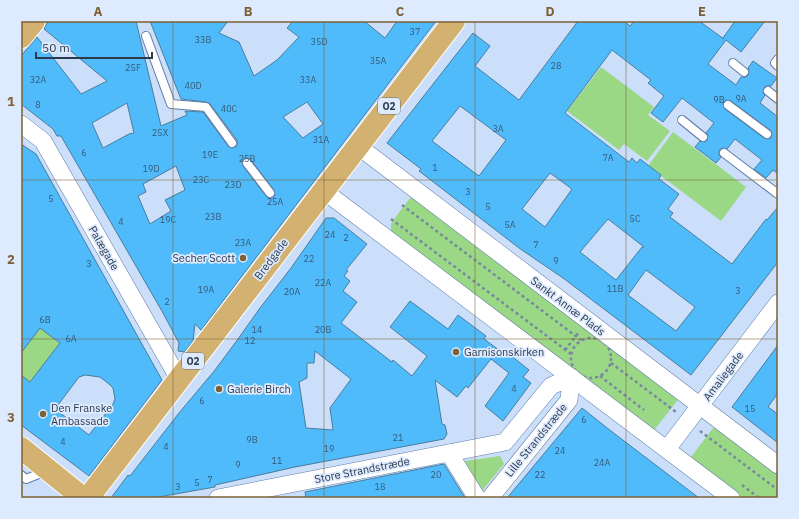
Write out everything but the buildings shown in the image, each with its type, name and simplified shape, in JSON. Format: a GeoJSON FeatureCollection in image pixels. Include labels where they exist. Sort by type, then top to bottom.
{"type":"FeatureCollection","features":[{"type":"Feature","properties":{"kind":"main road"},"geometry":{"type":"LineString","coordinates":[[21,37],[34,21]]}},
{"type":"Feature","properties":{"kind":"main road","name":"Bredgade"},"geometry":{"type":"LineString","coordinates":[[88,498],[179,379],[295,222],[324,191],[454,21]]}},
{"type":"Feature","properties":{"kind":"main road"},"geometry":{"type":"LineString","coordinates":[[21,448],[83,498]]}},
{"type":"Feature","properties":{"kind":"street","name":"Palægade"},"geometry":{"type":"LineString","coordinates":[[21,124],[43,141],[179,379]]}},
{"type":"Feature","properties":{"kind":"street","name":"Sankt Annæ Plads"},"geometry":{"type":"LineString","coordinates":[[358,146],[778,465]]}},
{"type":"Feature","properties":{"kind":"street"},"geometry":{"type":"LineString","coordinates":[[324,191],[731,498]]}},
{"type":"Feature","properties":{"kind":"street","name":"Amaliegade"},"geometry":{"type":"LineString","coordinates":[[667,449],[778,304]]}},
{"type":"Feature","properties":{"kind":"street"},"geometry":{"type":"LineString","coordinates":[[523,455],[505,442],[551,386],[571,377]]}},
{"type":"Feature","properties":{"kind":"street","name":"Lille Strandstræde"},"geometry":{"type":"LineString","coordinates":[[490,498],[523,455],[569,400],[571,377]]}},
{"type":"Feature","properties":{"kind":"street","name":"Store Strandstræde"},"geometry":{"type":"LineString","coordinates":[[218,498],[505,442]]}},
{"type":"Feature","properties":{"kind":"street"},"geometry":{"type":"LineString","coordinates":[[449,453],[477,498]]}},
{"type":"Feature","properties":{"kind":"lane"},"geometry":{"type":"LineString","coordinates":[[146,36],[171,104],[206,108],[232,143]]}},
{"type":"Feature","properties":{"kind":"lane"},"geometry":{"type":"LineString","coordinates":[[778,59],[775,63],[778,66]]}},
{"type":"Feature","properties":{"kind":"lane"},"geometry":{"type":"LineString","coordinates":[[733,63],[744,72]]}},
{"type":"Feature","properties":{"kind":"lane"},"geometry":{"type":"LineString","coordinates":[[768,91],[778,99]]}},
{"type":"Feature","properties":{"kind":"lane"},"geometry":{"type":"LineString","coordinates":[[728,105],[768,134]]}},
{"type":"Feature","properties":{"kind":"lane"},"geometry":{"type":"LineString","coordinates":[[682,120],[703,137]]}},
{"type":"Feature","properties":{"kind":"lane"},"geometry":{"type":"LineString","coordinates":[[724,153],[778,194]]}},
{"type":"Feature","properties":{"kind":"lane"},"geometry":{"type":"LineString","coordinates":[[247,163],[270,193]]}},
{"type":"Feature","properties":{"kind":"lane"},"geometry":{"type":"LineString","coordinates":[[21,475],[26,479],[48,470]]}},
{"type":"Feature","properties":{"kind":"path"},"geometry":{"type":"LineString","coordinates":[[402,205],[581,340]]}},
{"type":"Feature","properties":{"kind":"path"},"geometry":{"type":"LineString","coordinates":[[392,219],[571,354]]}},
{"type":"Feature","properties":{"kind":"path"},"geometry":{"type":"LineString","coordinates":[[554,364],[589,321]]}},
{"type":"Feature","properties":{"kind":"path"},"geometry":{"type":"LineString","coordinates":[[592,338],[603,342],[610,352],[611,363],[608,369],[600,376],[589,379],[583,377],[574,370],[570,360],[571,354],[573,349],[581,340],[592,338]]}},
{"type":"Feature","properties":{"kind":"green space"},"geometry":{"type":"Polygon","coordinates":[[[601,67],[654,107],[648,115],[670,131],[647,161],[624,144],[619,150],[567,111],[601,67]]]}},
{"type":"Feature","properties":{"kind":"green space"},"geometry":{"type":"Polygon","coordinates":[[[673,132],[746,187],[721,221],[648,166],[673,132]]]}},
{"type":"Feature","properties":{"kind":"green space"},"geometry":{"type":"Polygon","coordinates":[[[410,198],[416,199],[677,395],[677,401],[655,429],[649,430],[391,233],[391,223],[410,198]]]}},
{"type":"Feature","properties":{"kind":"green space"},"geometry":{"type":"Polygon","coordinates":[[[40,327],[62,333],[56,341],[60,343],[30,382],[21,375],[21,353],[40,327]]]}},
{"type":"Feature","properties":{"kind":"green space"},"geometry":{"type":"Polygon","coordinates":[[[720,427],[778,473],[778,498],[738,498],[692,463],[691,457],[713,428],[720,427]]]}},
{"type":"Feature","properties":{"kind":"green space"},"geometry":{"type":"Polygon","coordinates":[[[500,456],[504,464],[481,492],[465,461],[500,456]]]}},
{"type":"Feature","properties":{"kind":"place","name":"Secher Scott"},"geometry":{"type":"Point","coordinates":[243,258]}},
{"type":"Feature","properties":{"kind":"place","name":"Garnisonskirken"},"geometry":{"type":"Point","coordinates":[456,352]}},
{"type":"Feature","properties":{"kind":"place","name":"Galerie Birch"},"geometry":{"type":"Point","coordinates":[219,389]}},
{"type":"Feature","properties":{"kind":"place","name":"Den Franske Ambassade"},"geometry":{"type":"Point","coordinates":[43,414]}}]}
